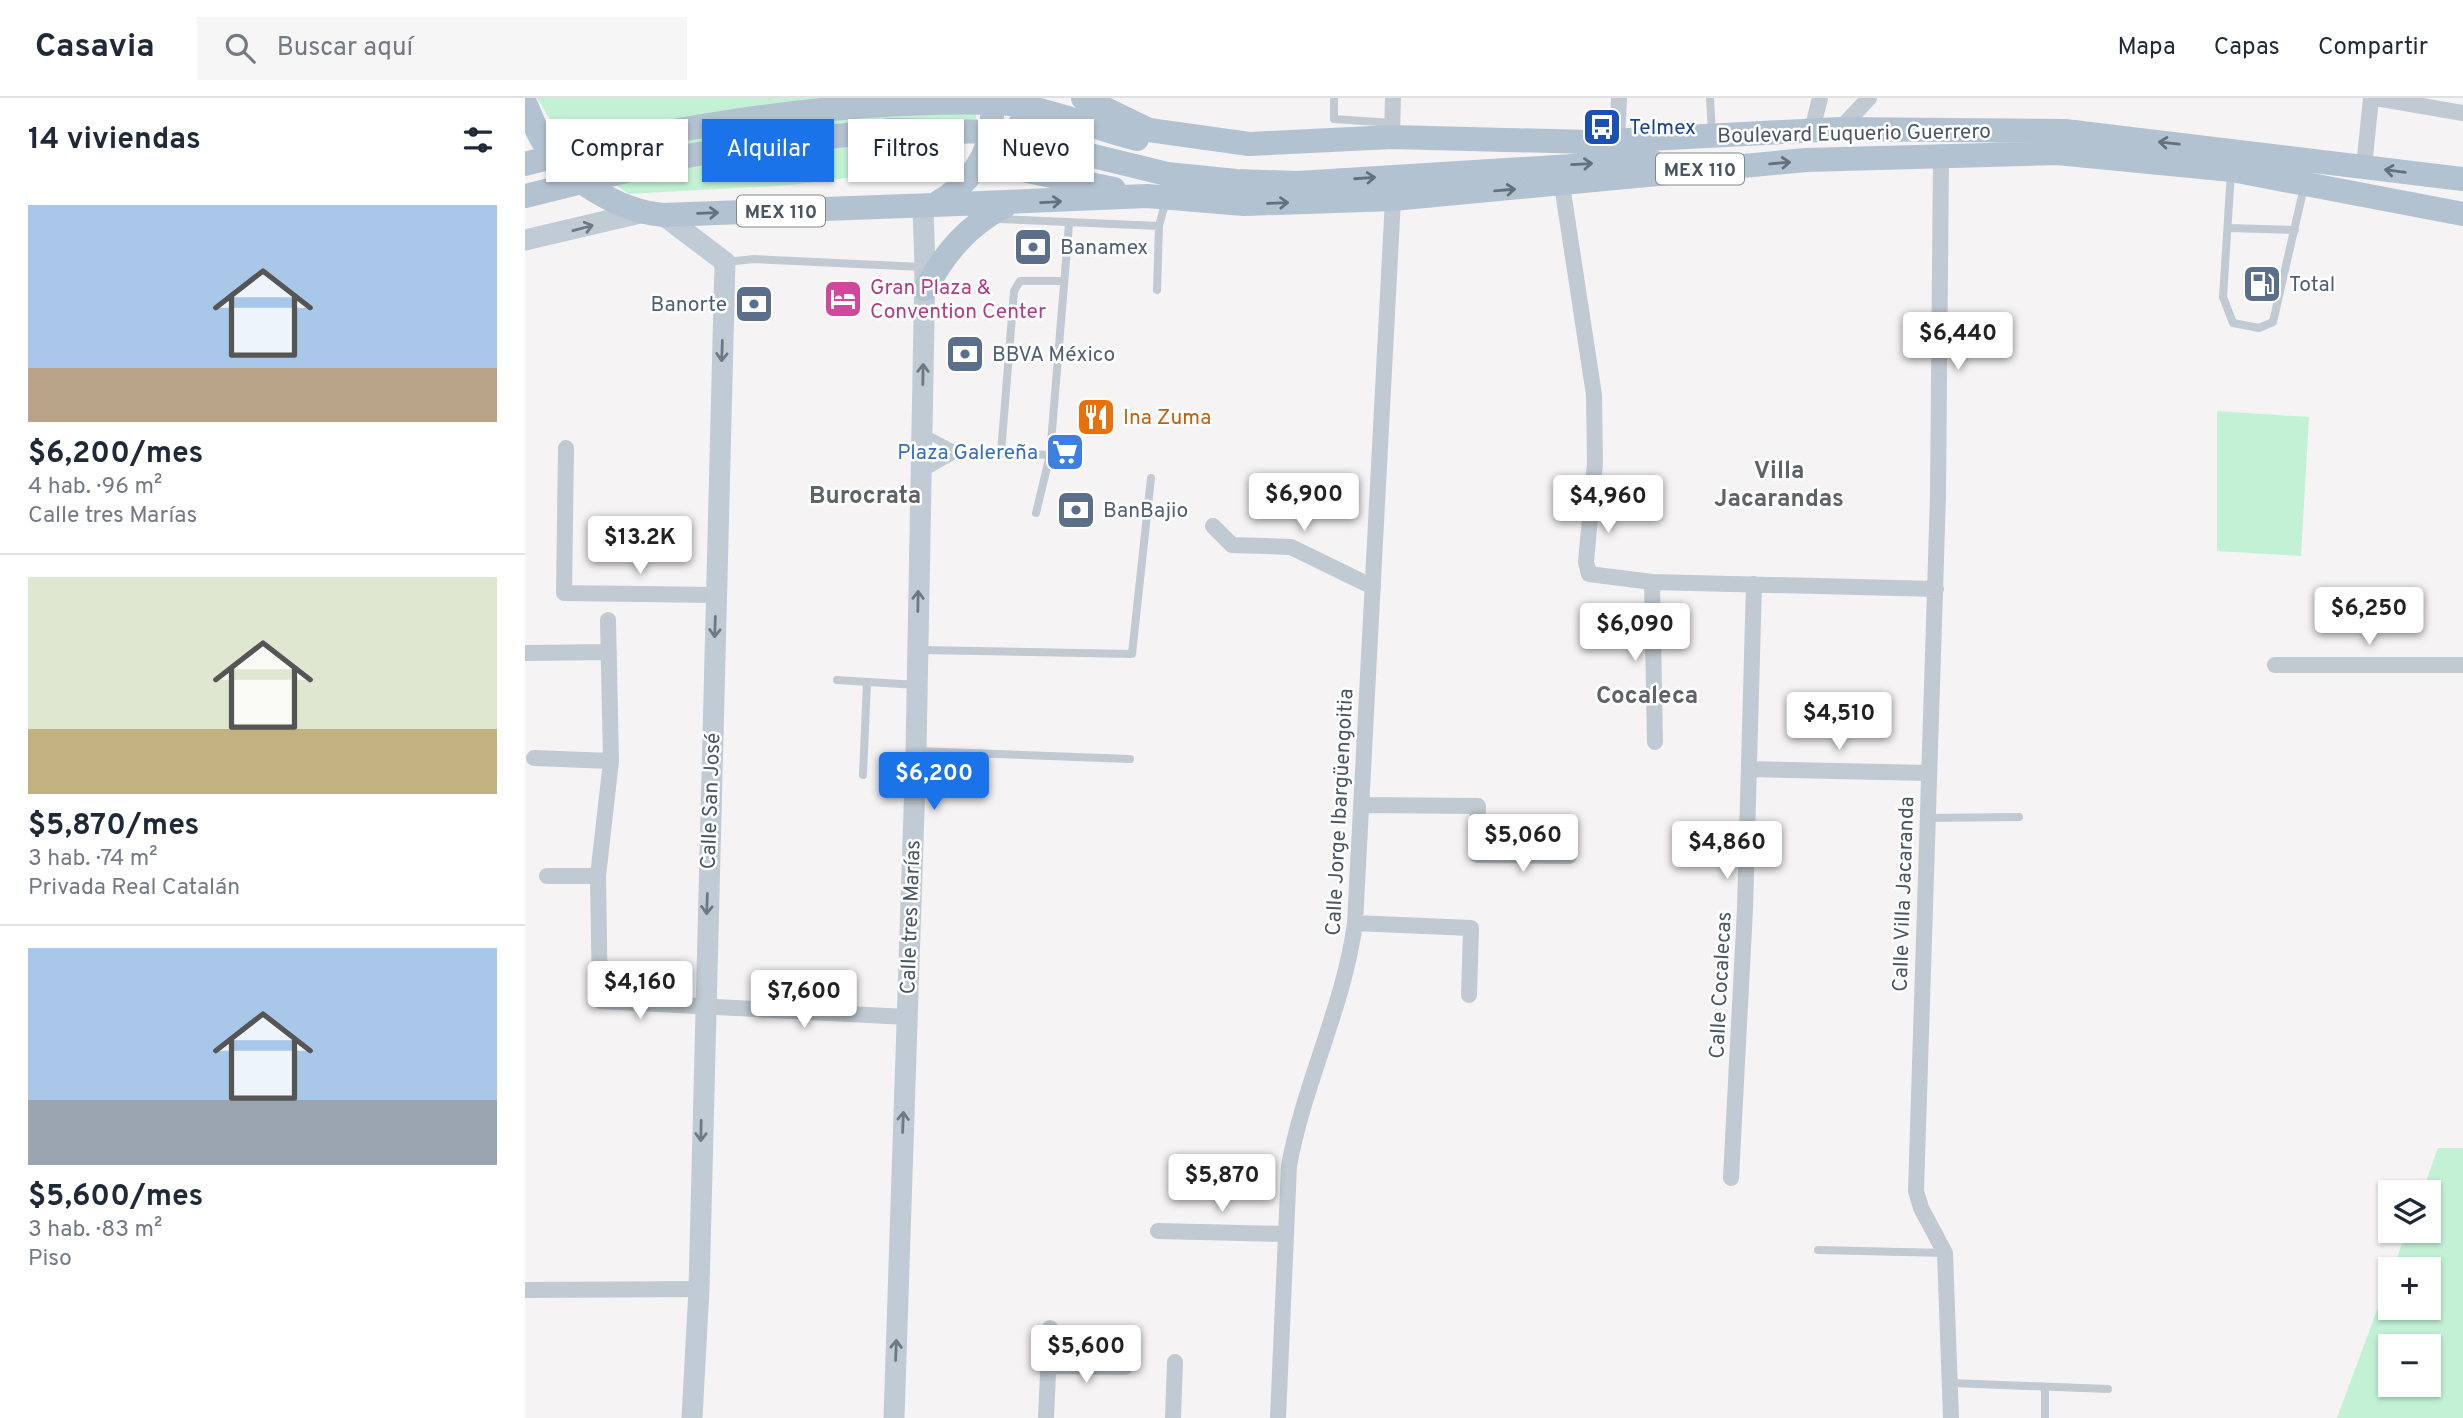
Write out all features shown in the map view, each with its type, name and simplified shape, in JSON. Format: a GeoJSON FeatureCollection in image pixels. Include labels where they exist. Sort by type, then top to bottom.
{"type":"FeatureCollection","features":[{"type":"Feature","properties":{"kind":"main road"},"geometry":{"type":"LineString","coordinates":[[525,164],[688,125],[891,98],[1005,103],[1050,112],[1172,147],[1238,155],[1298,157],[1513,142]]}},
{"type":"Feature","properties":{"kind":"main road"},"geometry":{"type":"LineString","coordinates":[[928,206],[954,193],[976,170],[992,129],[992,98]]}},
{"type":"Feature","properties":{"kind":"main road","name":"Boulevard Euquerio Guerrero"},"geometry":{"type":"LineString","coordinates":[[1083,98],[1149,130],[1189,138],[1249,144],[1392,130],[1513,142],[1840,130],[2065,131],[2463,179]]}},
{"type":"Feature","properties":{"kind":"main road","name":"MEX 110"},"geometry":{"type":"LineString","coordinates":[[525,103],[544,143],[574,175],[604,196],[652,214],[1157,197],[1244,204],[1393,199],[1806,160],[2057,153],[2232,170],[2463,214]]}},
{"type":"Feature","properties":{"kind":"main road"},"geometry":{"type":"LineString","coordinates":[[1157,197],[1027,171],[1011,157],[1014,132],[1020,124],[1042,114],[1075,119],[1153,140],[1189,138]]}},
{"type":"Feature","properties":{"kind":"main road"},"geometry":{"type":"LineString","coordinates":[[525,196],[693,155],[891,130],[995,132],[1167,174],[1235,181],[1298,183],[1662,160],[1698,170]]}},
{"type":"Feature","properties":{"kind":"main road"},"geometry":{"type":"LineString","coordinates":[[925,278],[962,234],[980,219],[1008,204]]}},
{"type":"Feature","properties":{"kind":"main road","name":"Calle tres Marías"},"geometry":{"type":"LineString","coordinates":[[894,1418],[917,685],[928,206]]}},
{"type":"Feature","properties":{"kind":"main road"},"geometry":{"type":"LineString","coordinates":[[525,240],[652,214],[725,262]]}},
{"type":"Feature","properties":{"kind":"main road","name":"Calle San José"},"geometry":{"type":"LineString","coordinates":[[692,1418],[699,1289],[703,1007],[725,262]]}},
{"type":"Feature","properties":{"kind":"street"},"geometry":{"type":"LineString","coordinates":[[1392,130],[1393,98]]}},
{"type":"Feature","properties":{"kind":"street"},"geometry":{"type":"LineString","coordinates":[[1617,140],[1619,98]]}},
{"type":"Feature","properties":{"kind":"street"},"geometry":{"type":"LineString","coordinates":[[1812,131],[1820,98]]}},
{"type":"Feature","properties":{"kind":"street"},"geometry":{"type":"LineString","coordinates":[[1840,130],[1869,98]]}},
{"type":"Feature","properties":{"kind":"street"},"geometry":{"type":"LineString","coordinates":[[2364,166],[2373,98],[2463,113]]}},
{"type":"Feature","properties":{"kind":"street","name":"Calle Villa Jacaranda"},"geometry":{"type":"LineString","coordinates":[[1941,155],[1936,589],[1926,818],[1916,1191],[1921,1208],[1945,1253],[1951,1418]]}},
{"type":"Feature","properties":{"kind":"street"},"geometry":{"type":"LineString","coordinates":[[1562,185],[1594,395],[1595,463],[1586,562],[1589,574],[1652,582],[1936,589]]}},
{"type":"Feature","properties":{"kind":"street","name":"Calle Jorge Ibargüengoitia"},"geometry":{"type":"LineString","coordinates":[[1278,1418],[1289,1166],[1295,1130],[1351,955],[1355,923],[1393,199]]}},
{"type":"Feature","properties":{"kind":"street"},"geometry":{"type":"LineString","coordinates":[[566,448],[564,593],[716,594]]}},
{"type":"Feature","properties":{"kind":"street"},"geometry":{"type":"LineString","coordinates":[[1213,526],[1232,545],[1291,547],[1373,587]]}},
{"type":"Feature","properties":{"kind":"street"},"geometry":{"type":"LineString","coordinates":[[1652,582],[1655,742]]}},
{"type":"Feature","properties":{"kind":"street","name":"Calle Cocalecas"},"geometry":{"type":"LineString","coordinates":[[1731,1178],[1749,769],[1754,584]]}},
{"type":"Feature","properties":{"kind":"street"},"geometry":{"type":"LineString","coordinates":[[608,620],[611,761],[598,876],[600,1001],[906,1017]]}},
{"type":"Feature","properties":{"kind":"street"},"geometry":{"type":"LineString","coordinates":[[525,653],[609,652]]}},
{"type":"Feature","properties":{"kind":"street"},"geometry":{"type":"LineString","coordinates":[[2275,665],[2463,665]]}},
{"type":"Feature","properties":{"kind":"street"},"geometry":{"type":"LineString","coordinates":[[534,758],[611,761]]}},
{"type":"Feature","properties":{"kind":"street"},"geometry":{"type":"LineString","coordinates":[[1749,769],[1928,773]]}},
{"type":"Feature","properties":{"kind":"street"},"geometry":{"type":"LineString","coordinates":[[1361,805],[1478,806],[1477,855],[1569,856]]}},
{"type":"Feature","properties":{"kind":"street"},"geometry":{"type":"LineString","coordinates":[[548,876],[598,876]]}},
{"type":"Feature","properties":{"kind":"street"},"geometry":{"type":"LineString","coordinates":[[1355,923],[1471,928],[1469,995]]}},
{"type":"Feature","properties":{"kind":"street"},"geometry":{"type":"LineString","coordinates":[[1158,1231],[1286,1234]]}},
{"type":"Feature","properties":{"kind":"street"},"geometry":{"type":"LineString","coordinates":[[525,1290],[699,1289]]}},
{"type":"Feature","properties":{"kind":"street"},"geometry":{"type":"LineString","coordinates":[[1046,1418],[1050,1328]]}},
{"type":"Feature","properties":{"kind":"street"},"geometry":{"type":"LineString","coordinates":[[1174,1418],[1175,1362]]}},
{"type":"Feature","properties":{"kind":"street"},"geometry":{"type":"LineString","coordinates":[[1048,1366],[1125,1367]]}},
{"type":"Feature","properties":{"kind":"lane"},"geometry":{"type":"LineString","coordinates":[[1334,98],[1334,119],[1392,130]]}},
{"type":"Feature","properties":{"kind":"lane"},"geometry":{"type":"LineString","coordinates":[[1710,98],[1712,136]]}},
{"type":"Feature","properties":{"kind":"lane"},"geometry":{"type":"LineString","coordinates":[[2232,170],[2223,297],[2233,323],[2259,328],[2273,322],[2304,184]]}},
{"type":"Feature","properties":{"kind":"lane"},"geometry":{"type":"LineString","coordinates":[[1157,197],[1157,290]]}},
{"type":"Feature","properties":{"kind":"lane"},"geometry":{"type":"LineString","coordinates":[[980,219],[1159,226]]}},
{"type":"Feature","properties":{"kind":"lane"},"geometry":{"type":"LineString","coordinates":[[1036,513],[1050,455],[1069,224]]}},
{"type":"Feature","properties":{"kind":"lane"},"geometry":{"type":"LineString","coordinates":[[2228,228],[2295,230]]}},
{"type":"Feature","properties":{"kind":"lane"},"geometry":{"type":"LineString","coordinates":[[725,262],[754,259],[895,263],[925,278]]}},
{"type":"Feature","properties":{"kind":"lane"},"geometry":{"type":"LineString","coordinates":[[1001,453],[1014,291],[1020,281],[1064,281]]}},
{"type":"Feature","properties":{"kind":"lane"},"geometry":{"type":"LineString","coordinates":[[922,432],[960,452],[1050,455]]}},
{"type":"Feature","properties":{"kind":"lane"},"geometry":{"type":"LineString","coordinates":[[921,474],[960,452]]}},
{"type":"Feature","properties":{"kind":"lane"},"geometry":{"type":"LineString","coordinates":[[917,650],[1132,654],[1151,478]]}},
{"type":"Feature","properties":{"kind":"lane"},"geometry":{"type":"LineString","coordinates":[[837,680],[917,685]]}},
{"type":"Feature","properties":{"kind":"lane"},"geometry":{"type":"LineString","coordinates":[[863,775],[867,682]]}},
{"type":"Feature","properties":{"kind":"lane"},"geometry":{"type":"LineString","coordinates":[[915,751],[1130,759]]}},
{"type":"Feature","properties":{"kind":"lane"},"geometry":{"type":"LineString","coordinates":[[1926,818],[2019,817]]}},
{"type":"Feature","properties":{"kind":"lane"},"geometry":{"type":"LineString","coordinates":[[1818,1250],[1945,1253]]}},
{"type":"Feature","properties":{"kind":"lane"},"geometry":{"type":"LineString","coordinates":[[1951,1384],[2108,1389]]}},
{"type":"Feature","properties":{"kind":"lane"},"geometry":{"type":"LineString","coordinates":[[2045,1387],[2045,1418]]}},
{"type":"Feature","properties":{"kind":"green space"},"geometry":{"type":"Polygon","coordinates":[[[537,98],[978,98],[974,136],[964,144],[964,119],[848,119],[848,178],[834,179],[834,119],[702,119],[702,182],[815,182],[629,194],[612,182],[688,182],[688,119],[550,119],[537,98]]]}},
{"type":"Feature","properties":{"kind":"green space"},"geometry":{"type":"Polygon","coordinates":[[[2217,411],[2309,417],[2301,556],[2217,551],[2217,411]]]}},
{"type":"Feature","properties":{"kind":"green space"},"geometry":{"type":"Polygon","coordinates":[[[2438,1148],[2463,1148],[2463,1418],[2337,1418],[2378,1307],[2378,1320],[2441,1320],[2441,1257],[2397,1257],[2402,1243],[2441,1243],[2441,1180],[2426,1180],[2438,1148]]]}},
{"type":"Feature","properties":{"kind":"place","name":"Telmex"},"geometry":{"type":"Point","coordinates":[1602,127]}},
{"type":"Feature","properties":{"kind":"place","name":"Banamex"},"geometry":{"type":"Point","coordinates":[1033,247]}},
{"type":"Feature","properties":{"kind":"place","name":"Total"},"geometry":{"type":"Point","coordinates":[2262,284]}},
{"type":"Feature","properties":{"kind":"place","name":"Gran Plaza & Convention Center"},"geometry":{"type":"Point","coordinates":[843,299]}},
{"type":"Feature","properties":{"kind":"place","name":"Banorte"},"geometry":{"type":"Point","coordinates":[754,304]}},
{"type":"Feature","properties":{"kind":"place","name":"BBVA México"},"geometry":{"type":"Point","coordinates":[965,354]}},
{"type":"Feature","properties":{"kind":"place","name":"Ina Zuma"},"geometry":{"type":"Point","coordinates":[1096,417]}},
{"type":"Feature","properties":{"kind":"place","name":"Plaza Galereña"},"geometry":{"type":"Point","coordinates":[1065,452]}},
{"type":"Feature","properties":{"kind":"place","name":"BanBajio"},"geometry":{"type":"Point","coordinates":[1076,510]}},
{"type":"Feature","properties":{"kind":"district","name":"Villa Jacarandas"},"geometry":{"type":"Point","coordinates":[1779,484]}},
{"type":"Feature","properties":{"kind":"district","name":"Burocrata"},"geometry":{"type":"Point","coordinates":[865,495]}},
{"type":"Feature","properties":{"kind":"district","name":"Cocaleca"},"geometry":{"type":"Point","coordinates":[1647,695]}}]}
